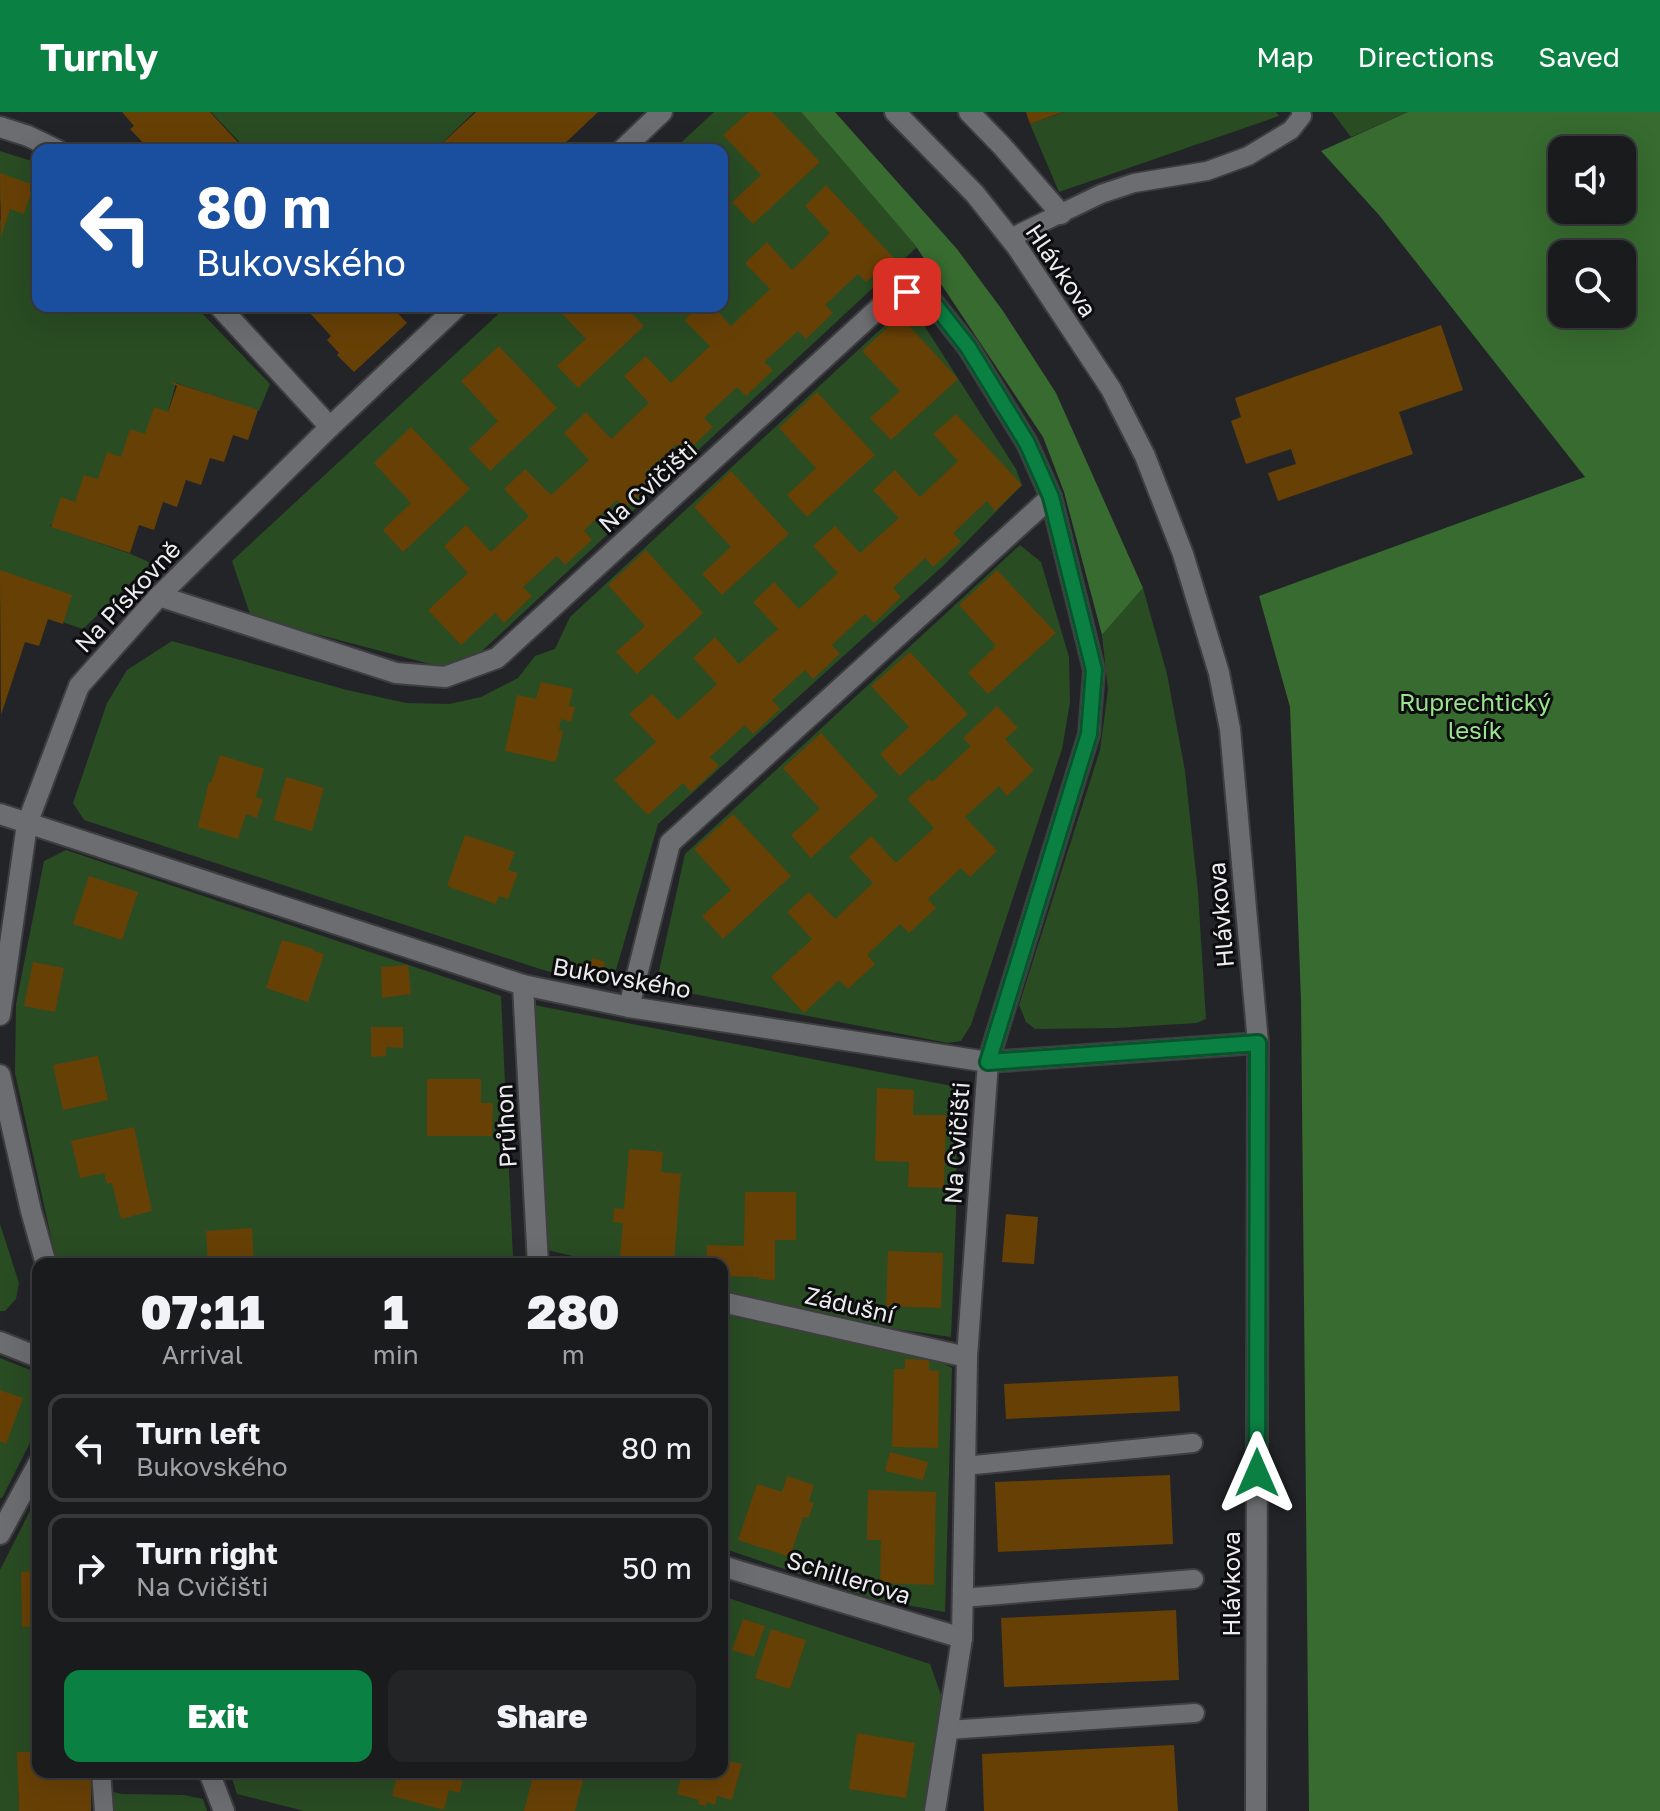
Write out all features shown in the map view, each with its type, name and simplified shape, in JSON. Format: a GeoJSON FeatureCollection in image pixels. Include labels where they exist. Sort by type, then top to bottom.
{"type":"FeatureCollection","features":[{"type":"Feature","properties":{"kind":"street"},"geometry":{"type":"LineString","coordinates":[[628,144],[662,112]]}},
{"type":"Feature","properties":{"kind":"street","name":"Hlávkova"},"geometry":{"type":"LineString","coordinates":[[895,112],[975,194],[1010,238],[1111,389],[1145,456],[1183,554],[1219,673],[1230,729],[1258,1043],[1256,1811]]}},
{"type":"Feature","properties":{"kind":"street"},"geometry":{"type":"LineString","coordinates":[[969,112],[1061,214]]}},
{"type":"Feature","properties":{"kind":"street"},"geometry":{"type":"LineString","coordinates":[[0,127],[45,144]]}},
{"type":"Feature","properties":{"kind":"street","name":"Na Cvičišti"},"geometry":{"type":"LineString","coordinates":[[159,596],[396,673],[445,677],[497,658],[892,296],[907,292],[918,294],[935,305],[968,347],[1027,443],[1051,497],[1094,670],[1089,734],[988,1062],[967,1357],[962,1638],[935,1811]]}},
{"type":"Feature","properties":{"kind":"street"},"geometry":{"type":"LineString","coordinates":[[225,312],[330,427]]}},
{"type":"Feature","properties":{"kind":"street","name":"Na Pískovně"},"geometry":{"type":"LineString","coordinates":[[0,1015],[27,824],[79,686],[159,596],[452,312]]}},
{"type":"Feature","properties":{"kind":"street"},"geometry":{"type":"LineString","coordinates":[[629,1007],[670,843],[1051,497]]}},
{"type":"Feature","properties":{"kind":"street","name":"Bukovského"},"geometry":{"type":"LineString","coordinates":[[0,814],[523,985],[629,1007],[988,1062],[1258,1043]]}},
{"type":"Feature","properties":{"kind":"street","name":"Průhon"},"geometry":{"type":"LineString","coordinates":[[523,985],[544,1258]]}},
{"type":"Feature","properties":{"kind":"street"},"geometry":{"type":"LineString","coordinates":[[0,1075],[44,1258]]}},
{"type":"Feature","properties":{"kind":"street","name":"Zádušní"},"geometry":{"type":"LineString","coordinates":[[728,1303],[967,1357]]}},
{"type":"Feature","properties":{"kind":"street"},"geometry":{"type":"LineString","coordinates":[[0,1342],[32,1355]]}},
{"type":"Feature","properties":{"kind":"street"},"geometry":{"type":"LineString","coordinates":[[3,1522],[32,1474]]}},
{"type":"Feature","properties":{"kind":"street","name":"Schillerova"},"geometry":{"type":"LineString","coordinates":[[728,1568],[962,1638]]}},
{"type":"Feature","properties":{"kind":"street"},"geometry":{"type":"LineString","coordinates":[[211,1778],[225,1811]]}},
{"type":"Feature","properties":{"kind":"lane"},"geometry":{"type":"LineString","coordinates":[[1010,238],[1101,194],[1134,183],[1207,171],[1248,156],[1291,130],[1302,116],[1301,112]]}},
{"type":"Feature","properties":{"kind":"lane"},"geometry":{"type":"LineString","coordinates":[[965,1466],[1193,1443]]}},
{"type":"Feature","properties":{"kind":"lane"},"geometry":{"type":"LineString","coordinates":[[962,1598],[1194,1579]]}},
{"type":"Feature","properties":{"kind":"lane"},"geometry":{"type":"LineString","coordinates":[[948,1730],[1195,1713]]}},
{"type":"Feature","properties":{"kind":"lane"},"geometry":{"type":"LineString","coordinates":[[101,1778],[104,1811]]}},
{"type":"Feature","properties":{"kind":"green space"},"geometry":{"type":"Polygon","coordinates":[[[211,112],[474,112],[441,144],[241,144],[211,112]]]}},
{"type":"Feature","properties":{"kind":"green space"},"geometry":{"type":"Polygon","coordinates":[[[714,112],[801,112],[917,247],[469,663],[438,666],[251,617],[232,561],[501,312],[728,312],[728,144],[679,144],[714,112]]]}},
{"type":"Feature","properties":{"kind":"green space"},"geometry":{"type":"Polygon","coordinates":[[[801,112],[835,112],[957,249],[1003,311],[1056,393],[1143,588],[1102,635],[1064,492],[1043,437],[915,245],[801,112]]]}},
{"type":"Feature","properties":{"kind":"green space"},"geometry":{"type":"Polygon","coordinates":[[[1064,112],[1276,112],[1279,116],[1059,192],[1030,124],[1064,112]]]}},
{"type":"Feature","properties":{"kind":"green space"},"geometry":{"type":"Polygon","coordinates":[[[1332,112],[1408,112],[1351,137],[1332,112]]]}},
{"type":"Feature","properties":{"kind":"green space","name":"Ruprechtický lesík"},"geometry":{"type":"Polygon","coordinates":[[[1408,112],[1660,112],[1660,1811],[1309,1811],[1301,1000],[1290,707],[1259,596],[1585,477],[1379,215],[1321,151],[1408,112]]]}},
{"type":"Feature","properties":{"kind":"green space"},"geometry":{"type":"Polygon","coordinates":[[[0,151],[32,161],[32,312],[201,312],[270,384],[259,411],[176,383],[168,412],[50,526],[151,563],[83,629],[0,601],[0,220],[10,210],[0,200],[0,151]]]}},
{"type":"Feature","properties":{"kind":"green space"},"geometry":{"type":"Polygon","coordinates":[[[896,315],[912,315],[922,322],[1016,469],[1022,485],[944,565],[658,824],[612,984],[540,969],[84,820],[73,803],[107,703],[127,670],[172,641],[347,690],[406,703],[449,704],[481,697],[518,678],[535,656],[555,649],[570,617],[896,315]]]}},
{"type":"Feature","properties":{"kind":"green space"},"geometry":{"type":"Polygon","coordinates":[[[1020,545],[1041,562],[1069,657],[1070,702],[1062,749],[971,1025],[961,1041],[948,1043],[668,989],[659,971],[685,854],[1020,545]]]}},
{"type":"Feature","properties":{"kind":"green space"},"geometry":{"type":"Polygon","coordinates":[[[1143,588],[1167,674],[1185,771],[1198,892],[1206,1019],[1197,1023],[1116,1028],[1035,1029],[1026,1022],[1019,1005],[1100,750],[1108,690],[1102,635],[1143,588]]]}},
{"type":"Feature","properties":{"kind":"green space"},"geometry":{"type":"Polygon","coordinates":[[[66,850],[501,996],[513,1258],[56,1258],[15,1073],[16,1004],[44,861],[66,850]]]}},
{"type":"Feature","properties":{"kind":"green space"},"geometry":{"type":"Polygon","coordinates":[[[534,1005],[957,1087],[951,1337],[869,1325],[728,1292],[728,1258],[581,1258],[543,1249],[534,1005]]]}},
{"type":"Feature","properties":{"kind":"green space"},"geometry":{"type":"Polygon","coordinates":[[[0,1224],[19,1283],[16,1299],[5,1311],[0,1311],[0,1224]]]}},
{"type":"Feature","properties":{"kind":"green space"},"geometry":{"type":"Polygon","coordinates":[[[728,1312],[929,1356],[952,1368],[945,1612],[874,1599],[728,1550],[728,1312]]]}},
{"type":"Feature","properties":{"kind":"green space"},"geometry":{"type":"Polygon","coordinates":[[[0,1358],[32,1371],[32,1439],[0,1498],[0,1358]]]}},
{"type":"Feature","properties":{"kind":"green space"},"geometry":{"type":"Polygon","coordinates":[[[32,1507],[32,1591],[23,1626],[32,1626],[32,1754],[18,1755],[19,1811],[0,1811],[0,1570],[32,1507]]]}},
{"type":"Feature","properties":{"kind":"green space"},"geometry":{"type":"Polygon","coordinates":[[[728,1598],[930,1664],[941,1695],[924,1811],[304,1811],[237,1794],[232,1778],[728,1778],[728,1598]]]}},
{"type":"Feature","properties":{"kind":"green space"},"geometry":{"type":"Polygon","coordinates":[[[113,1792],[184,1795],[203,1799],[207,1811],[114,1811],[113,1792]]]}},
{"type":"Feature","properties":{"kind":"building"},"geometry":{"type":"Polygon","coordinates":[[[122,112],[210,112],[239,144],[144,144],[130,129],[134,126],[122,112]]]}},
{"type":"Feature","properties":{"kind":"building"},"geometry":{"type":"Polygon","coordinates":[[[476,112],[598,112],[564,144],[441,144],[476,112]]]}},
{"type":"Feature","properties":{"kind":"building"},"geometry":{"type":"Polygon","coordinates":[[[749,112],[772,112],[820,162],[753,224],[732,202],[761,175],[723,135],[749,112]]]}},
{"type":"Feature","properties":{"kind":"building"},"geometry":{"type":"Polygon","coordinates":[[[1026,112],[1063,112],[1030,124],[1026,112]]]}},
{"type":"Feature","properties":{"kind":"building"},"geometry":{"type":"Polygon","coordinates":[[[0,173],[32,184],[24,214],[10,209],[1,237],[0,173]]]}},
{"type":"Feature","properties":{"kind":"building"},"geometry":{"type":"Polygon","coordinates":[[[826,185],[894,258],[866,282],[858,274],[825,305],[833,313],[806,339],[798,331],[764,362],[773,370],[746,396],[737,387],[704,418],[713,427],[685,453],[677,444],[644,474],[652,483],[625,509],[617,500],[584,530],[592,540],[565,565],[557,556],[523,587],[532,596],[504,623],[495,613],[461,645],[428,610],[468,573],[444,546],[466,525],[491,552],[529,516],[504,489],[525,469],[551,495],[589,460],[564,433],[586,412],[611,439],[649,403],[624,376],[646,356],[671,383],[710,346],[684,320],[693,312],[718,312],[731,326],[770,289],[745,263],[767,242],[792,270],[830,233],[805,206],[826,185]]]}},
{"type":"Feature","properties":{"kind":"building"},"geometry":{"type":"Polygon","coordinates":[[[309,312],[397,312],[407,323],[354,372],[327,340],[331,336],[309,312]]]}},
{"type":"Feature","properties":{"kind":"building"},"geometry":{"type":"Polygon","coordinates":[[[561,312],[631,312],[644,326],[578,388],[557,366],[586,339],[561,312]]]}},
{"type":"Feature","properties":{"kind":"building"},"geometry":{"type":"Polygon","coordinates":[[[900,316],[958,379],[891,440],[870,418],[900,391],[862,351],[900,316]]]}},
{"type":"Feature","properties":{"kind":"building"},"geometry":{"type":"Polygon","coordinates":[[[1441,325],[1463,390],[1399,412],[1413,454],[1278,501],[1268,473],[1296,464],[1291,449],[1246,464],[1231,421],[1241,417],[1235,398],[1441,325]]]}},
{"type":"Feature","properties":{"kind":"building"},"geometry":{"type":"Polygon","coordinates":[[[499,346],[557,408],[490,471],[469,449],[498,421],[461,381],[499,346]]]}},
{"type":"Feature","properties":{"kind":"building"},"geometry":{"type":"Polygon","coordinates":[[[172,382],[258,410],[248,440],[233,435],[224,462],[210,458],[201,485],[186,480],[177,507],[163,502],[154,530],[139,525],[130,553],[51,527],[61,497],[75,502],[84,475],[98,479],[107,452],[121,457],[130,429],[145,434],[154,407],[168,412],[177,386],[172,382]]]}},
{"type":"Feature","properties":{"kind":"building"},"geometry":{"type":"Polygon","coordinates":[[[817,392],[875,455],[807,517],[787,495],[816,468],[779,428],[817,392]]]}},
{"type":"Feature","properties":{"kind":"building"},"geometry":{"type":"Polygon","coordinates":[[[956,414],[1022,485],[995,511],[987,501],[953,533],[961,542],[933,567],[925,558],[893,588],[901,597],[874,623],[865,614],[832,645],[840,654],[813,679],[805,670],[772,700],[780,709],[753,734],[745,725],[710,757],[719,766],[691,792],[683,783],[648,815],[614,780],[656,742],[629,714],[652,694],[678,720],[717,684],[693,658],[715,637],[739,664],[778,629],[753,602],[774,582],[799,609],[838,573],[813,546],[835,526],[860,553],[899,518],[873,490],[895,470],[920,497],[958,461],[933,434],[956,414]]]}},
{"type":"Feature","properties":{"kind":"building"},"geometry":{"type":"Polygon","coordinates":[[[411,427],[470,489],[403,552],[383,530],[411,503],[374,463],[411,427]]]}},
{"type":"Feature","properties":{"kind":"building"},"geometry":{"type":"Polygon","coordinates":[[[731,471],[789,534],[722,595],[702,574],[731,547],[694,507],[731,471]]]}},
{"type":"Feature","properties":{"kind":"building"},"geometry":{"type":"Polygon","coordinates":[[[646,550],[703,613],[637,674],[616,652],[645,626],[608,585],[646,550]]]}},
{"type":"Feature","properties":{"kind":"building"},"geometry":{"type":"Polygon","coordinates":[[[0,570],[72,595],[63,624],[48,619],[39,646],[25,642],[1,715],[0,570]]]}},
{"type":"Feature","properties":{"kind":"building"},"geometry":{"type":"Polygon","coordinates":[[[997,570],[1056,633],[988,694],[968,673],[996,646],[959,605],[997,570]]]}},
{"type":"Feature","properties":{"kind":"building"},"geometry":{"type":"Polygon","coordinates":[[[910,652],[968,714],[900,776],[880,754],[909,727],[871,686],[910,652]]]}},
{"type":"Feature","properties":{"kind":"building"},"geometry":{"type":"Polygon","coordinates":[[[541,682],[573,689],[569,706],[575,707],[571,722],[561,719],[559,730],[563,731],[556,762],[505,751],[517,695],[536,699],[541,682]]]}},
{"type":"Feature","properties":{"kind":"building"},"geometry":{"type":"Polygon","coordinates":[[[997,706],[1018,728],[1005,739],[1034,770],[1007,796],[999,786],[965,817],[997,851],[970,877],[961,868],[928,899],[936,908],[909,933],[900,924],[867,955],[875,964],[848,989],[839,980],[804,1013],[771,977],[812,939],[787,912],[809,892],[835,919],[873,883],[849,857],[871,836],[896,863],[934,828],[907,799],[929,779],[932,782],[971,746],[963,738],[997,706]]]}},
{"type":"Feature","properties":{"kind":"building"},"geometry":{"type":"Polygon","coordinates":[[[821,733],[878,796],[811,858],[791,835],[820,809],[783,768],[821,733]]]}},
{"type":"Feature","properties":{"kind":"building"},"geometry":{"type":"Polygon","coordinates":[[[220,755],[264,769],[256,797],[263,799],[257,818],[246,814],[238,839],[198,827],[209,782],[220,755]]]}},
{"type":"Feature","properties":{"kind":"building"},"geometry":{"type":"Polygon","coordinates":[[[286,777],[324,788],[312,831],[274,820],[286,777]]]}},
{"type":"Feature","properties":{"kind":"building"},"geometry":{"type":"Polygon","coordinates":[[[733,814],[791,876],[723,939],[702,916],[731,890],[694,849],[733,814]]]}},
{"type":"Feature","properties":{"kind":"building"},"geometry":{"type":"Polygon","coordinates":[[[465,835],[515,852],[508,870],[518,873],[508,899],[499,896],[496,904],[447,886],[465,835]]]}},
{"type":"Feature","properties":{"kind":"building"},"geometry":{"type":"Polygon","coordinates":[[[89,876],[138,892],[122,940],[73,924],[89,876]]]}},
{"type":"Feature","properties":{"kind":"building"},"geometry":{"type":"Polygon","coordinates":[[[282,940],[324,954],[308,1002],[266,988],[282,940]]]}},
{"type":"Feature","properties":{"kind":"building"},"geometry":{"type":"Polygon","coordinates":[[[593,958],[605,962],[600,978],[587,974],[593,958]]]}},
{"type":"Feature","properties":{"kind":"building"},"geometry":{"type":"Polygon","coordinates":[[[33,962],[64,968],[55,1012],[24,1006],[33,962]]]}},
{"type":"Feature","properties":{"kind":"building"},"geometry":{"type":"Polygon","coordinates":[[[408,965],[411,994],[382,998],[381,967],[408,965]]]}},
{"type":"Feature","properties":{"kind":"building"},"geometry":{"type":"Polygon","coordinates":[[[371,1027],[403,1027],[403,1048],[386,1047],[386,1056],[371,1057],[371,1027]]]}},
{"type":"Feature","properties":{"kind":"building"},"geometry":{"type":"Polygon","coordinates":[[[98,1056],[108,1100],[63,1110],[53,1065],[98,1056]]]}},
{"type":"Feature","properties":{"kind":"building"},"geometry":{"type":"Polygon","coordinates":[[[427,1079],[481,1079],[481,1103],[493,1103],[492,1136],[427,1136],[427,1079]]]}},
{"type":"Feature","properties":{"kind":"building"},"geometry":{"type":"Polygon","coordinates":[[[877,1088],[914,1090],[913,1115],[946,1115],[944,1188],[908,1187],[909,1162],[875,1161],[877,1088]]]}},
{"type":"Feature","properties":{"kind":"building"},"geometry":{"type":"Polygon","coordinates":[[[134,1127],[152,1211],[121,1219],[112,1183],[107,1184],[104,1173],[80,1178],[71,1141],[134,1127]]]}},
{"type":"Feature","properties":{"kind":"building"},"geometry":{"type":"Polygon","coordinates":[[[629,1149],[663,1152],[661,1172],[681,1174],[674,1258],[620,1257],[623,1223],[613,1222],[614,1208],[624,1209],[629,1149]]]}},
{"type":"Feature","properties":{"kind":"building"},"geometry":{"type":"Polygon","coordinates":[[[745,1192],[796,1192],[796,1240],[775,1240],[775,1280],[728,1276],[728,1258],[706,1258],[707,1245],[744,1246],[745,1192]]]}},
{"type":"Feature","properties":{"kind":"building"},"geometry":{"type":"Polygon","coordinates":[[[1006,1214],[1038,1217],[1034,1264],[1002,1262],[1006,1214]]]}},
{"type":"Feature","properties":{"kind":"building"},"geometry":{"type":"Polygon","coordinates":[[[252,1228],[254,1258],[208,1258],[206,1231],[252,1228]]]}},
{"type":"Feature","properties":{"kind":"building"},"geometry":{"type":"Polygon","coordinates":[[[888,1251],[943,1253],[941,1308],[886,1306],[888,1251]]]}},
{"type":"Feature","properties":{"kind":"building"},"geometry":{"type":"Polygon","coordinates":[[[905,1359],[929,1360],[929,1370],[939,1371],[938,1448],[892,1447],[894,1369],[905,1369],[905,1359]]]}},
{"type":"Feature","properties":{"kind":"building"},"geometry":{"type":"Polygon","coordinates":[[[1178,1376],[1180,1411],[1006,1419],[1004,1384],[1178,1376]]]}},
{"type":"Feature","properties":{"kind":"building"},"geometry":{"type":"Polygon","coordinates":[[[0,1390],[23,1398],[6,1444],[0,1441],[0,1390]]]}},
{"type":"Feature","properties":{"kind":"building"},"geometry":{"type":"Polygon","coordinates":[[[890,1452],[928,1462],[923,1480],[885,1471],[890,1452]]]}},
{"type":"Feature","properties":{"kind":"building"},"geometry":{"type":"Polygon","coordinates":[[[1170,1475],[1173,1544],[998,1552],[995,1482],[1170,1475]]]}},
{"type":"Feature","properties":{"kind":"building"},"geometry":{"type":"Polygon","coordinates":[[[787,1476],[814,1485],[809,1501],[814,1503],[808,1518],[803,1517],[790,1557],[738,1540],[757,1484],[782,1492],[787,1476]]]}},
{"type":"Feature","properties":{"kind":"building"},"geometry":{"type":"Polygon","coordinates":[[[868,1490],[936,1492],[934,1585],[880,1583],[881,1540],[867,1540],[868,1490]]]}},
{"type":"Feature","properties":{"kind":"building"},"geometry":{"type":"Polygon","coordinates":[[[32,1571],[32,1626],[22,1627],[21,1572],[32,1571]]]}},
{"type":"Feature","properties":{"kind":"building"},"geometry":{"type":"Polygon","coordinates":[[[1176,1610],[1179,1680],[1004,1687],[1001,1618],[1176,1610]]]}},
{"type":"Feature","properties":{"kind":"building"},"geometry":{"type":"Polygon","coordinates":[[[743,1619],[765,1626],[754,1657],[732,1650],[743,1619]]]}},
{"type":"Feature","properties":{"kind":"building"},"geometry":{"type":"Polygon","coordinates":[[[771,1629],[806,1640],[790,1689],[755,1678],[771,1629]]]}},
{"type":"Feature","properties":{"kind":"building"},"geometry":{"type":"Polygon","coordinates":[[[857,1733],[915,1743],[906,1798],[849,1789],[857,1733]]]}},
{"type":"Feature","properties":{"kind":"building"},"geometry":{"type":"Polygon","coordinates":[[[1174,1745],[1178,1811],[984,1811],[982,1754],[1174,1745]]]}},
{"type":"Feature","properties":{"kind":"building"},"geometry":{"type":"Polygon","coordinates":[[[17,1752],[32,1752],[32,1778],[91,1778],[91,1811],[19,1811],[17,1752]]]}},
{"type":"Feature","properties":{"kind":"building"},"geometry":{"type":"Polygon","coordinates":[[[728,1761],[742,1764],[732,1800],[717,1796],[715,1805],[707,1802],[706,1806],[698,1804],[699,1800],[677,1794],[681,1778],[728,1778],[728,1761]]]}},
{"type":"Feature","properties":{"kind":"building"},"geometry":{"type":"Polygon","coordinates":[[[396,1778],[463,1778],[460,1793],[449,1790],[444,1810],[392,1796],[396,1778]]]}},
{"type":"Feature","properties":{"kind":"building"},"geometry":{"type":"Polygon","coordinates":[[[532,1778],[583,1778],[575,1811],[524,1811],[532,1778]]]}},
{"type":"Feature","properties":{"kind":"route"},"geometry":{"type":"LineString","coordinates":[[907,292],[918,294],[935,305],[968,347],[1027,443],[1051,497],[1094,670],[1089,734],[988,1062],[1258,1043],[1257,1473]]}}]}
